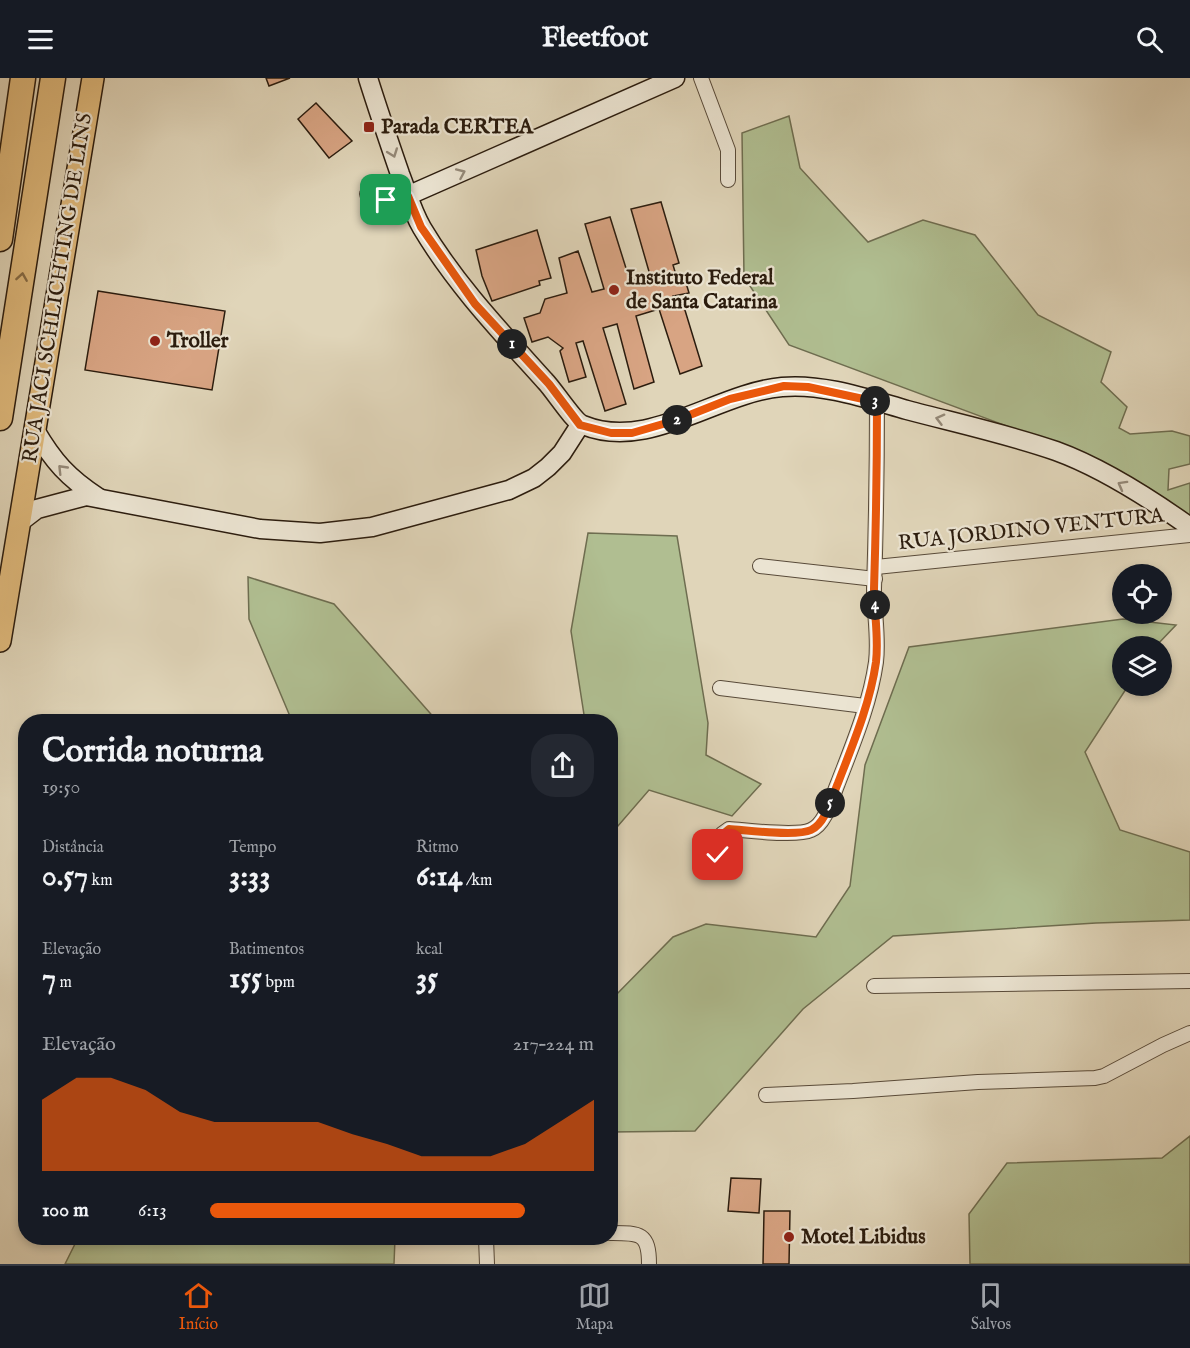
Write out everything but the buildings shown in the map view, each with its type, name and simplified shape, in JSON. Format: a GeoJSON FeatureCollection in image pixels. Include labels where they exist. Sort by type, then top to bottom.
{"type":"FeatureCollection","features":[{"type":"Feature","properties":{"kind":"highway"},"geometry":{"type":"LineString","coordinates":[[0,239],[23,78]]}},
{"type":"Feature","properties":{"kind":"highway"},"geometry":{"type":"LineString","coordinates":[[0,418],[53,78]]}},
{"type":"Feature","properties":{"kind":"main road","name":"RUA JACI SCHLICHTING DE LINS"},"geometry":{"type":"LineString","coordinates":[[0,641],[94,80]]}},
{"type":"Feature","properties":{"kind":"street"},"geometry":{"type":"LineString","coordinates":[[368,78],[408,196],[421,227],[475,304],[549,384],[580,425],[611,433],[632,433],[677,420],[730,399],[784,386],[808,387],[877,402],[1057,452],[1132,491],[1190,527]]}},
{"type":"Feature","properties":{"kind":"street"},"geometry":{"type":"LineString","coordinates":[[367,194],[386,200],[399,200],[675,78]]}},
{"type":"Feature","properties":{"kind":"street"},"geometry":{"type":"LineString","coordinates":[[701,78],[728,150],[728,180]]}},
{"type":"Feature","properties":{"kind":"street"},"geometry":{"type":"LineString","coordinates":[[718,855],[723,834],[729,829],[785,833],[811,830],[820,822],[827,810],[851,751],[865,706],[876,659],[878,639],[875,573],[877,402]]}},
{"type":"Feature","properties":{"kind":"street"},"geometry":{"type":"LineString","coordinates":[[20,522],[37,509],[86,496],[260,529],[320,533],[361,529],[471,502],[509,490],[534,478],[548,467],[562,453],[580,425]]}},
{"type":"Feature","properties":{"kind":"street"},"geometry":{"type":"LineString","coordinates":[[35,430],[57,464],[75,482],[101,499]]}},
{"type":"Feature","properties":{"kind":"street","name":"RUA JORDINO VENTURA"},"geometry":{"type":"LineString","coordinates":[[760,566],[875,573],[1190,535]]}},
{"type":"Feature","properties":{"kind":"street"},"geometry":{"type":"LineString","coordinates":[[720,688],[865,706]]}},
{"type":"Feature","properties":{"kind":"street"},"geometry":{"type":"LineString","coordinates":[[874,986],[1190,981]]}},
{"type":"Feature","properties":{"kind":"street"},"geometry":{"type":"LineString","coordinates":[[766,1095],[967,1082],[1095,1078],[1104,1076],[1190,1033]]}},
{"type":"Feature","properties":{"kind":"street"},"geometry":{"type":"LineString","coordinates":[[618,1233],[634,1233],[641,1236],[649,1248],[649,1264]]}},
{"type":"Feature","properties":{"kind":"street"},"geometry":{"type":"LineString","coordinates":[[486,1245],[487,1264]]}},
{"type":"Feature","properties":{"kind":"green space"},"geometry":{"type":"Polygon","coordinates":[[[789,116],[800,168],[868,242],[923,220],[975,235],[1038,315],[1111,352],[1101,382],[1127,407],[1119,428],[1130,434],[1172,431],[1190,436],[1190,464],[1169,469],[1168,490],[1190,483],[1190,516],[1095,459],[789,345],[744,277],[742,133],[789,116]]]}},
{"type":"Feature","properties":{"kind":"green space"},"geometry":{"type":"Polygon","coordinates":[[[588,533],[677,536],[708,723],[706,755],[761,784],[732,816],[649,790],[618,826],[618,714],[584,714],[571,631],[588,533]]]}},
{"type":"Feature","properties":{"kind":"green space"},"geometry":{"type":"Polygon","coordinates":[[[248,577],[334,604],[431,714],[289,714],[249,619],[248,577]]]}},
{"type":"Feature","properties":{"kind":"green space"},"geometry":{"type":"Polygon","coordinates":[[[1112,620],[1112,624],[1176,625],[1166,636],[1112,636],[1112,696],[1121,696],[1085,752],[1120,830],[1190,852],[1190,920],[1096,923],[893,936],[803,1009],[695,1131],[618,1132],[618,993],[673,937],[706,924],[816,937],[850,886],[865,765],[909,647],[1112,620]]]}},
{"type":"Feature","properties":{"kind":"green space"},"geometry":{"type":"Polygon","coordinates":[[[1190,1136],[1190,1264],[970,1264],[969,1214],[1007,1163],[1162,1158],[1190,1136]]]}},
{"type":"Feature","properties":{"kind":"green space"},"geometry":{"type":"Polygon","coordinates":[[[74,1245],[395,1245],[394,1264],[65,1264],[74,1245]]]}},
{"type":"Feature","properties":{"kind":"place","name":"Parada CERTEA"},"geometry":{"type":"Point","coordinates":[369,127]}},
{"type":"Feature","properties":{"kind":"place","name":"Instituto Federal de Santa Catarina"},"geometry":{"type":"Point","coordinates":[614,290]}},
{"type":"Feature","properties":{"kind":"place","name":"Troller"},"geometry":{"type":"Point","coordinates":[155,341]}},
{"type":"Feature","properties":{"kind":"place","name":"Motel Libidus"},"geometry":{"type":"Point","coordinates":[789,1237]}},
{"type":"Feature","properties":{"kind":"route"},"geometry":{"type":"LineString","coordinates":[[386,200],[399,200],[408,196],[421,227],[475,304],[549,384],[580,425],[611,433],[632,433],[677,420],[730,399],[784,386],[808,387],[877,402],[874,592],[878,639],[873,678],[855,741],[827,810],[820,822],[811,830],[785,833],[729,829],[723,834],[718,855]]}}]}
